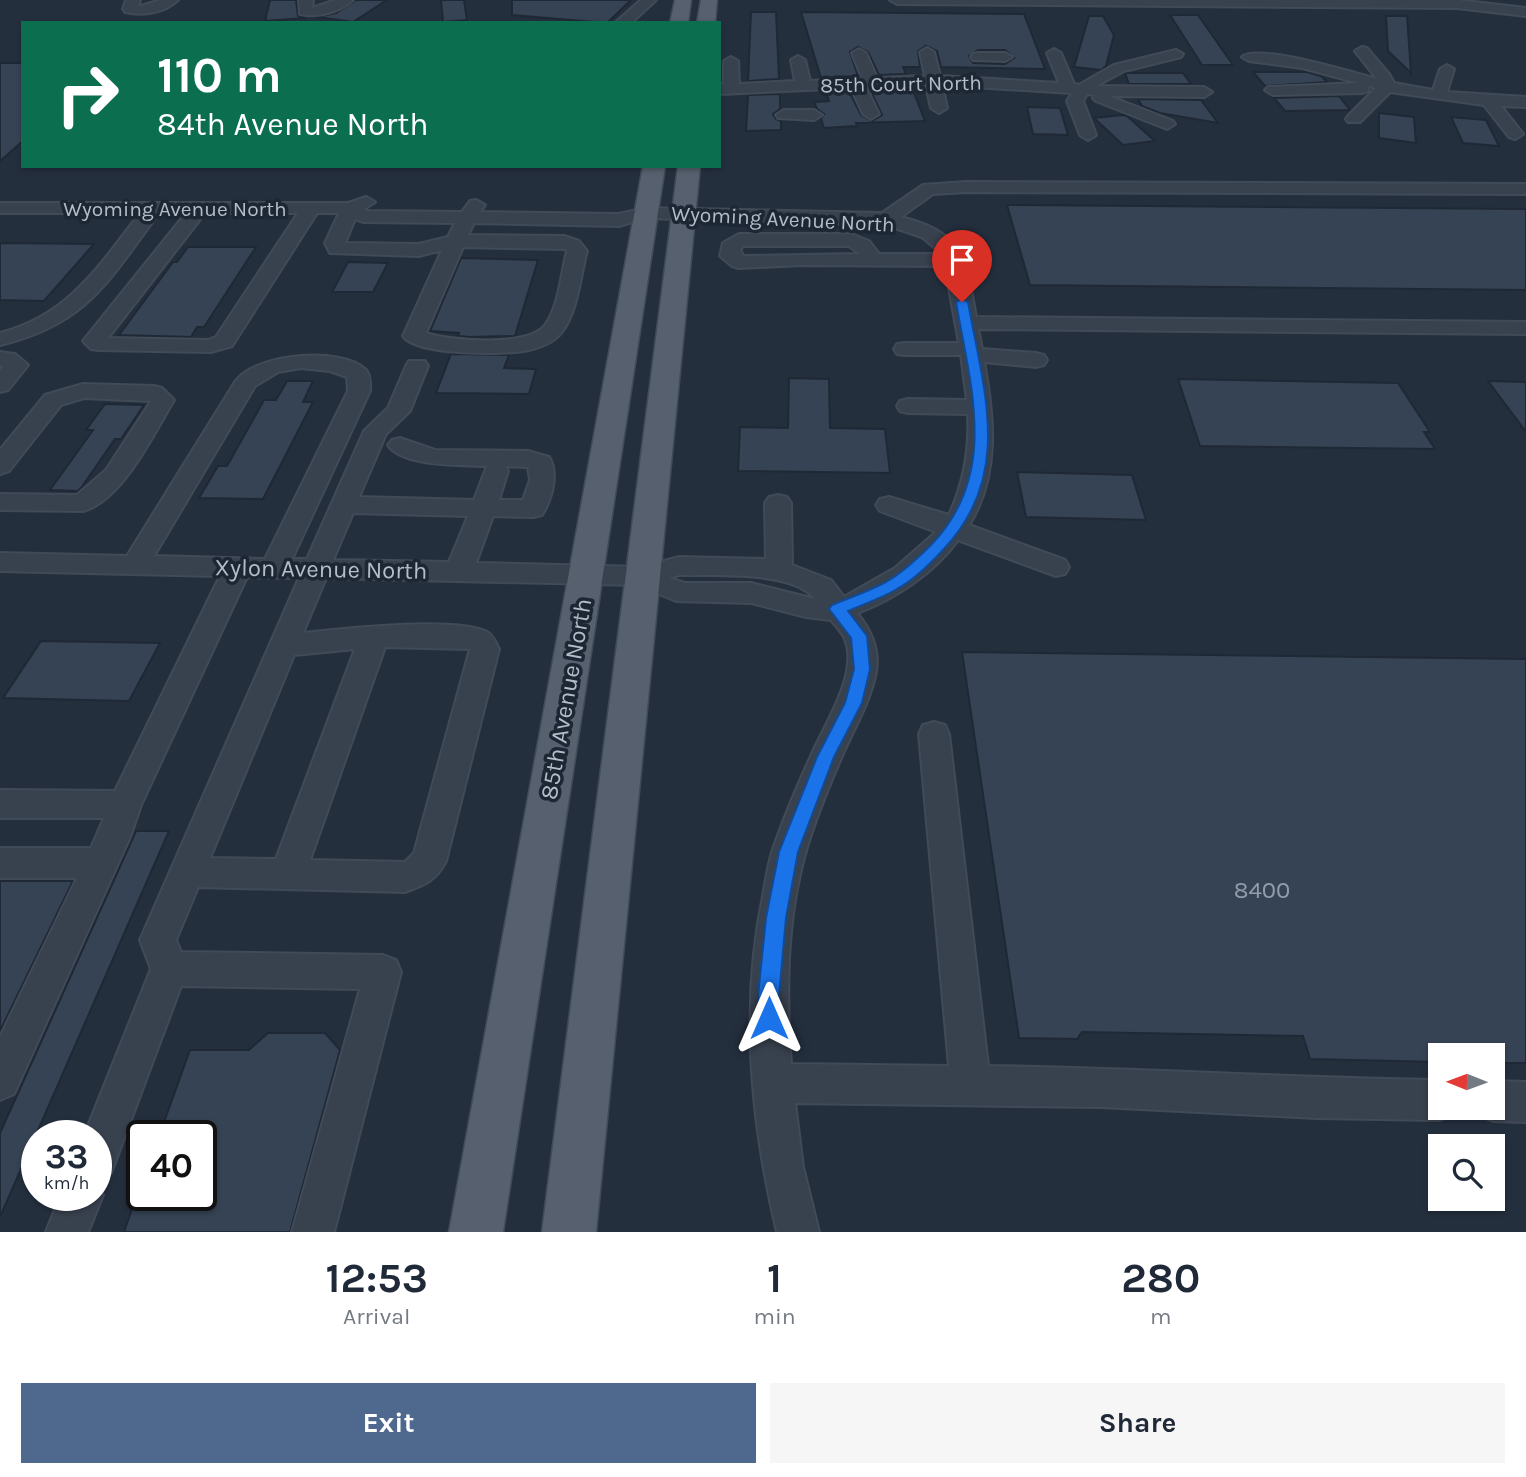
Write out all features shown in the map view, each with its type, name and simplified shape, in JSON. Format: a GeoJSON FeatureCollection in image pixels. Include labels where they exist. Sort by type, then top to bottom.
{"type":"FeatureCollection","features":[{"type":"Feature","properties":{"kind":"main road"},"geometry":{"type":"LineString","coordinates":[[679,21],[683,0]]}},
{"type":"Feature","properties":{"kind":"main road"},"geometry":{"type":"LineString","coordinates":[[706,21],[709,0]]}},
{"type":"Feature","properties":{"kind":"main road","name":"85th Avenue North"},"geometry":{"type":"LineString","coordinates":[[476,1232],[654,168]]}},
{"type":"Feature","properties":{"kind":"main road"},"geometry":{"type":"LineString","coordinates":[[569,1232],[689,168]]}},
{"type":"Feature","properties":{"kind":"street"},"geometry":{"type":"LineString","coordinates":[[133,0],[130,9],[141,10],[158,8],[171,0]]}},
{"type":"Feature","properties":{"kind":"street"},"geometry":{"type":"LineString","coordinates":[[306,0],[305,11],[311,12],[321,12],[346,0]]}},
{"type":"Feature","properties":{"kind":"street"},"geometry":{"type":"LineString","coordinates":[[624,21],[649,0]]}},
{"type":"Feature","properties":{"kind":"street"},"geometry":{"type":"LineString","coordinates":[[897,0],[1457,4],[1526,12]]}},
{"type":"Feature","properties":{"kind":"street"},"geometry":{"type":"LineString","coordinates":[[1362,51],[1384,77],[1387,86]]}},
{"type":"Feature","properties":{"kind":"street"},"geometry":{"type":"LineString","coordinates":[[927,52],[939,108]]}},
{"type":"Feature","properties":{"kind":"street"},"geometry":{"type":"LineString","coordinates":[[859,53],[871,114]]}},
{"type":"Feature","properties":{"kind":"street"},"geometry":{"type":"LineString","coordinates":[[1054,53],[1075,89],[1075,101],[1088,135]]}},
{"type":"Feature","properties":{"kind":"street"},"geometry":{"type":"LineString","coordinates":[[1075,89],[1119,68],[1176,54]]}},
{"type":"Feature","properties":{"kind":"street"},"geometry":{"type":"LineString","coordinates":[[991,57],[997,82]]}},
{"type":"Feature","properties":{"kind":"street"},"geometry":{"type":"LineString","coordinates":[[1249,57],[1303,62],[1387,86],[1488,100],[1526,102]]}},
{"type":"Feature","properties":{"kind":"street"},"geometry":{"type":"LineString","coordinates":[[798,60],[799,115]]}},
{"type":"Feature","properties":{"kind":"street"},"geometry":{"type":"LineString","coordinates":[[726,89],[731,61]]}},
{"type":"Feature","properties":{"kind":"street"},"geometry":{"type":"LineString","coordinates":[[1439,94],[1447,69]]}},
{"type":"Feature","properties":{"kind":"street","name":"85th Court North"},"geometry":{"type":"LineString","coordinates":[[726,89],[933,80],[1075,89]]}},
{"type":"Feature","properties":{"kind":"street"},"geometry":{"type":"LineString","coordinates":[[1273,90],[1387,86]]}},
{"type":"Feature","properties":{"kind":"street"},"geometry":{"type":"LineString","coordinates":[[1354,119],[1387,86]]}},
{"type":"Feature","properties":{"kind":"street"},"geometry":{"type":"LineString","coordinates":[[1075,89],[1204,93]]}},
{"type":"Feature","properties":{"kind":"street"},"geometry":{"type":"LineString","coordinates":[[1075,89],[1167,124]]}},
{"type":"Feature","properties":{"kind":"street"},"geometry":{"type":"LineString","coordinates":[[1488,100],[1520,134]]}},
{"type":"Feature","properties":{"kind":"street"},"geometry":{"type":"LineString","coordinates":[[1495,132],[1520,134]]}},
{"type":"Feature","properties":{"kind":"street"},"geometry":{"type":"LineString","coordinates":[[886,219],[929,189],[965,187],[1526,189]]}},
{"type":"Feature","properties":{"kind":"street","name":"Wyoming Avenue North"},"geometry":{"type":"LineString","coordinates":[[0,208],[351,208],[363,216],[472,210],[619,220],[646,213],[886,219],[920,227],[941,238],[954,260]]}},
{"type":"Feature","properties":{"kind":"street"},"geometry":{"type":"LineString","coordinates":[[0,339],[26,333],[63,314],[82,296],[155,208]]}},
{"type":"Feature","properties":{"kind":"street"},"geometry":{"type":"LineString","coordinates":[[200,208],[94,341],[99,344],[211,346],[224,341],[311,208]]}},
{"type":"Feature","properties":{"kind":"street"},"geometry":{"type":"LineString","coordinates":[[351,208],[335,243],[337,248],[419,250],[456,241],[564,242],[572,245],[577,251],[555,327],[544,337],[526,344],[445,344],[422,342],[414,336],[456,241],[472,210]]}},
{"type":"Feature","properties":{"kind":"street"},"geometry":{"type":"LineString","coordinates":[[642,576],[677,591],[748,593],[770,596],[800,606],[837,609],[892,586],[923,562],[953,531],[967,509],[977,480],[982,446],[980,407],[972,352],[954,260],[871,260],[802,259],[739,262],[730,256],[730,247],[738,240],[851,240],[863,244],[870,251],[871,260]]}},
{"type":"Feature","properties":{"kind":"street"},"geometry":{"type":"LineString","coordinates":[[966,323],[1526,328]]}},
{"type":"Feature","properties":{"kind":"street"},"geometry":{"type":"LineString","coordinates":[[905,349],[972,352],[1036,360]]}},
{"type":"Feature","properties":{"kind":"street"},"geometry":{"type":"LineString","coordinates":[[0,359],[7,359],[17,365],[0,385]]}},
{"type":"Feature","properties":{"kind":"street"},"geometry":{"type":"LineString","coordinates":[[135,565],[246,382],[264,368],[291,362],[341,364],[358,374],[359,391],[274,568]]}},
{"type":"Feature","properties":{"kind":"street"},"geometry":{"type":"LineString","coordinates":[[110,1120],[169,969],[158,940],[369,445],[376,431],[397,411],[417,366]]}},
{"type":"Feature","properties":{"kind":"street"},"geometry":{"type":"LineString","coordinates":[[0,466],[53,400],[83,391],[154,393],[163,400],[115,475],[83,503],[0,502]]}},
{"type":"Feature","properties":{"kind":"street"},"geometry":{"type":"LineString","coordinates":[[908,406],[980,407]]}},
{"type":"Feature","properties":{"kind":"street"},"geometry":{"type":"LineString","coordinates":[[343,505],[533,509],[542,480],[540,462],[528,459],[432,457],[400,445]]}},
{"type":"Feature","properties":{"kind":"street"},"geometry":{"type":"LineString","coordinates":[[459,572],[496,471]]}},
{"type":"Feature","properties":{"kind":"street"},"geometry":{"type":"LineString","coordinates":[[778,503],[779,571]]}},
{"type":"Feature","properties":{"kind":"street"},"geometry":{"type":"LineString","coordinates":[[889,505],[1056,567]]}},
{"type":"Feature","properties":{"kind":"street","name":"Xylon Avenue North"},"geometry":{"type":"LineString","coordinates":[[0,562],[642,576]]}},
{"type":"Feature","properties":{"kind":"street"},"geometry":{"type":"LineString","coordinates":[[642,576],[679,566],[762,567],[779,571],[821,587],[859,636],[862,669],[853,703],[825,757],[789,852],[776,918],[768,996],[773,1083],[782,1167],[798,1232]]}},
{"type":"Feature","properties":{"kind":"street"},"geometry":{"type":"LineString","coordinates":[[0,1080],[238,567]]}},
{"type":"Feature","properties":{"kind":"street"},"geometry":{"type":"LineString","coordinates":[[187,872],[405,877],[418,872],[429,861],[485,649],[480,641],[470,637],[374,636],[283,646]]}},
{"type":"Feature","properties":{"kind":"street"},"geometry":{"type":"LineString","coordinates":[[288,873],[374,636]]}},
{"type":"Feature","properties":{"kind":"street"},"geometry":{"type":"LineString","coordinates":[[934,734],[971,1086]]}},
{"type":"Feature","properties":{"kind":"street"},"geometry":{"type":"LineString","coordinates":[[0,804],[125,806]]}},
{"type":"Feature","properties":{"kind":"street"},"geometry":{"type":"LineString","coordinates":[[0,863],[101,863]]}},
{"type":"Feature","properties":{"kind":"street"},"geometry":{"type":"LineString","coordinates":[[169,969],[383,971],[313,1232]]}},
{"type":"Feature","properties":{"kind":"street"},"geometry":{"type":"LineString","coordinates":[[773,1083],[1115,1087],[1317,1098],[1428,1100]]}},
{"type":"Feature","properties":{"kind":"street"},"geometry":{"type":"LineString","coordinates":[[1505,1101],[1526,1102]]}},
{"type":"Feature","properties":{"kind":"street"},"geometry":{"type":"LineString","coordinates":[[67,1232],[76,1211]]}},
{"type":"Feature","properties":{"kind":"building"},"geometry":{"type":"Polygon","coordinates":[[[270,0],[296,0],[298,16],[306,18],[265,21],[270,0]]]}},
{"type":"Feature","properties":{"kind":"building"},"geometry":{"type":"Polygon","coordinates":[[[356,0],[387,0],[355,21],[317,17],[336,13],[356,0]]]}},
{"type":"Feature","properties":{"kind":"building"},"geometry":{"type":"Polygon","coordinates":[[[441,0],[464,0],[467,20],[443,21],[441,0]]]}},
{"type":"Feature","properties":{"kind":"building"},"geometry":{"type":"Polygon","coordinates":[[[512,0],[631,0],[609,21],[512,15],[512,0]]]}},
{"type":"Feature","properties":{"kind":"building"},"geometry":{"type":"Polygon","coordinates":[[[751,12],[776,12],[779,79],[748,81],[751,12]]]}},
{"type":"Feature","properties":{"kind":"building"},"geometry":{"type":"Polygon","coordinates":[[[801,12],[1024,14],[1045,69],[941,67],[937,51],[926,46],[918,51],[920,67],[903,67],[906,74],[879,75],[868,52],[858,47],[850,52],[858,76],[821,78],[801,12]],[[978,50],[969,56],[973,63],[1005,64],[1014,58],[1005,50],[978,50]]]}},
{"type":"Feature","properties":{"kind":"building"},"geometry":{"type":"Polygon","coordinates":[[[1170,15],[1198,15],[1233,65],[1202,65],[1170,15]]]}},
{"type":"Feature","properties":{"kind":"building"},"geometry":{"type":"Polygon","coordinates":[[[1089,16],[1103,16],[1114,35],[1106,66],[1101,70],[1074,67],[1089,16]]]}},
{"type":"Feature","properties":{"kind":"building"},"geometry":{"type":"Polygon","coordinates":[[[1386,16],[1407,16],[1411,73],[1388,51],[1386,16]]]}},
{"type":"Feature","properties":{"kind":"building"},"geometry":{"type":"Polygon","coordinates":[[[0,63],[21,63],[21,143],[0,161],[0,63]]]}},
{"type":"Feature","properties":{"kind":"building"},"geometry":{"type":"Polygon","coordinates":[[[1253,72],[1307,72],[1321,76],[1327,82],[1265,86],[1253,72]]]}},
{"type":"Feature","properties":{"kind":"building"},"geometry":{"type":"Polygon","coordinates":[[[1125,73],[1183,73],[1191,84],[1129,84],[1125,73]]]}},
{"type":"Feature","properties":{"kind":"building"},"geometry":{"type":"Polygon","coordinates":[[[912,88],[925,121],[856,123],[857,126],[824,128],[821,119],[824,114],[817,109],[814,102],[829,101],[826,92],[849,91],[861,115],[872,121],[882,115],[870,89],[912,88]]]}},
{"type":"Feature","properties":{"kind":"building"},"geometry":{"type":"Polygon","coordinates":[[[780,94],[780,109],[773,114],[781,121],[781,130],[746,131],[748,95],[780,94]]]}},
{"type":"Feature","properties":{"kind":"building"},"geometry":{"type":"Polygon","coordinates":[[[1339,96],[1350,110],[1285,111],[1274,98],[1339,96]]]}},
{"type":"Feature","properties":{"kind":"building"},"geometry":{"type":"Polygon","coordinates":[[[1138,99],[1201,100],[1218,123],[1160,113],[1142,106],[1138,99]]]}},
{"type":"Feature","properties":{"kind":"building"},"geometry":{"type":"Polygon","coordinates":[[[1027,107],[1060,108],[1068,135],[1033,134],[1027,107]]]}},
{"type":"Feature","properties":{"kind":"building"},"geometry":{"type":"Polygon","coordinates":[[[1379,113],[1414,117],[1416,143],[1379,138],[1379,113]]]}},
{"type":"Feature","properties":{"kind":"building"},"geometry":{"type":"Polygon","coordinates":[[[1123,115],[1155,141],[1123,145],[1094,118],[1123,115]]]}},
{"type":"Feature","properties":{"kind":"building"},"geometry":{"type":"Polygon","coordinates":[[[1451,117],[1486,120],[1499,146],[1463,143],[1451,117]]]}},
{"type":"Feature","properties":{"kind":"building"},"geometry":{"type":"Polygon","coordinates":[[[1007,205],[1526,209],[1526,290],[1030,285],[1007,205]]]}},
{"type":"Feature","properties":{"kind":"building"},"geometry":{"type":"Polygon","coordinates":[[[0,243],[94,244],[44,301],[0,300],[0,243]]]}},
{"type":"Feature","properties":{"kind":"building"},"geometry":{"type":"Polygon","coordinates":[[[188,247],[256,247],[204,327],[197,327],[191,337],[119,335],[173,262],[177,262],[188,247]]]}},
{"type":"Feature","properties":{"kind":"building"},"geometry":{"type":"Polygon","coordinates":[[[461,258],[538,260],[515,336],[470,337],[458,336],[459,333],[430,331],[461,258]]]}},
{"type":"Feature","properties":{"kind":"building"},"geometry":{"type":"Polygon","coordinates":[[[348,262],[388,263],[373,292],[332,292],[348,262]]]}},
{"type":"Feature","properties":{"kind":"building"},"geometry":{"type":"Polygon","coordinates":[[[451,354],[509,355],[504,368],[536,369],[529,394],[436,393],[451,354]]]}},
{"type":"Feature","properties":{"kind":"building"},"geometry":{"type":"Polygon","coordinates":[[[789,378],[829,379],[830,428],[885,429],[890,473],[738,471],[740,427],[788,428],[789,378]]]}},
{"type":"Feature","properties":{"kind":"building"},"geometry":{"type":"Polygon","coordinates":[[[1178,379],[1398,383],[1430,432],[1424,432],[1435,449],[1200,446],[1178,379]]]}},
{"type":"Feature","properties":{"kind":"building"},"geometry":{"type":"Polygon","coordinates":[[[287,381],[313,381],[303,402],[313,402],[263,499],[199,498],[218,466],[227,466],[264,400],[276,400],[287,381]]]}},
{"type":"Feature","properties":{"kind":"building"},"geometry":{"type":"Polygon","coordinates":[[[1488,381],[1526,382],[1526,432],[1488,381]]]}},
{"type":"Feature","properties":{"kind":"building"},"geometry":{"type":"Polygon","coordinates":[[[105,404],[144,405],[121,439],[115,439],[78,491],[50,490],[93,430],[86,430],[105,404]]]}},
{"type":"Feature","properties":{"kind":"building"},"geometry":{"type":"Polygon","coordinates":[[[1017,472],[1132,475],[1146,520],[1026,517],[1017,472]]]}},
{"type":"Feature","properties":{"kind":"building"},"geometry":{"type":"Polygon","coordinates":[[[41,641],[160,643],[129,701],[3,698],[41,641]]]}},
{"type":"Feature","properties":{"kind":"building"},"geometry":{"type":"Polygon","coordinates":[[[962,652],[1526,659],[1526,1063],[1505,1063],[1505,1043],[1428,1043],[1428,1062],[1310,1059],[1303,1036],[1082,1032],[1077,1039],[1019,1038],[962,652]]]}},
{"type":"Feature","properties":{"kind":"building"},"geometry":{"type":"Polygon","coordinates":[[[136,831],[169,831],[42,1120],[21,1120],[21,1169],[0,1217],[0,1133],[136,831]]]}},
{"type":"Feature","properties":{"kind":"building"},"geometry":{"type":"Polygon","coordinates":[[[0,881],[73,881],[0,1031],[0,881]]]}},
{"type":"Feature","properties":{"kind":"building"},"geometry":{"type":"Polygon","coordinates":[[[268,1033],[325,1033],[340,1050],[290,1232],[124,1232],[131,1211],[217,1211],[217,1120],[165,1120],[190,1050],[249,1050],[268,1033]]]}},
{"type":"Feature","properties":{"kind":"route"},"geometry":{"type":"LineString","coordinates":[[769,1018],[768,996],[776,918],[789,852],[825,757],[853,703],[862,669],[859,636],[837,609],[892,586],[923,562],[953,531],[967,509],[977,480],[982,446],[980,407],[962,302]]}}]}
